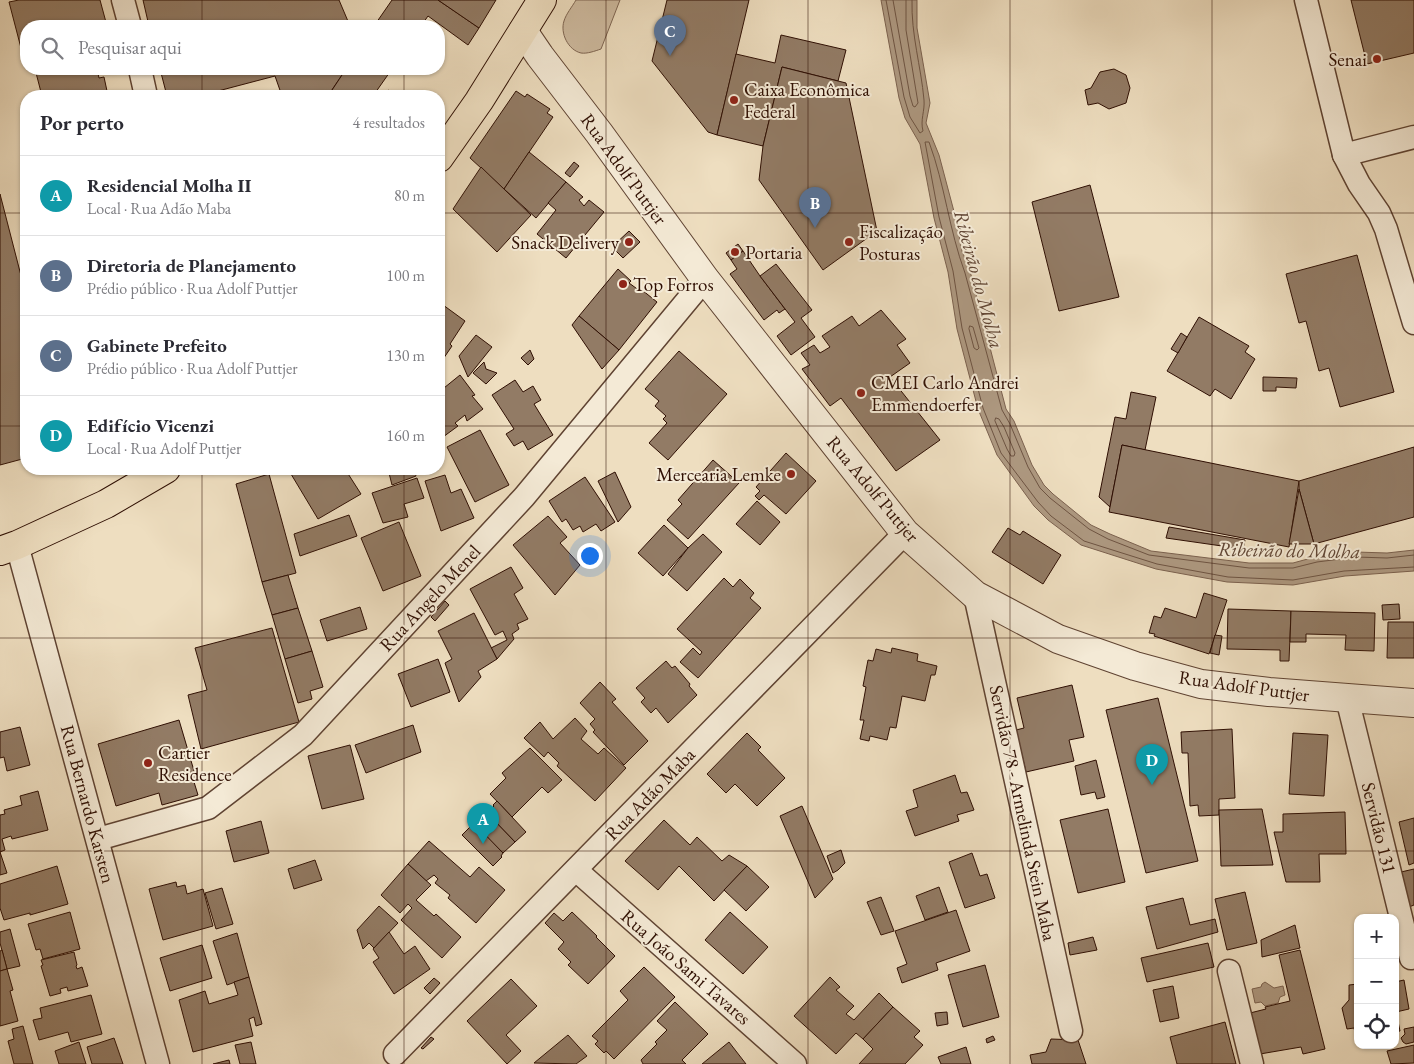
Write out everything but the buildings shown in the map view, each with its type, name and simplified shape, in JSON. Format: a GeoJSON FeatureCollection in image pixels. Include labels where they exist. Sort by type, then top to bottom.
{"type":"FeatureCollection","features":[{"type":"Feature","properties":{"kind":"main road"},"geometry":{"type":"LineString","coordinates":[[445,149],[479,101],[542,0]]}},
{"type":"Feature","properties":{"kind":"main road"},"geometry":{"type":"LineString","coordinates":[[9,548],[106,504],[156,475]]}},
{"type":"Feature","properties":{"kind":"street"},"geometry":{"type":"LineString","coordinates":[[123,0],[128,20]]}},
{"type":"Feature","properties":{"kind":"street"},"geometry":{"type":"LineString","coordinates":[[1306,0],[1344,155],[1358,184],[1379,213],[1386,229],[1414,323]]}},
{"type":"Feature","properties":{"kind":"street","name":"Rua Adolf Puttjer"},"geometry":{"type":"LineString","coordinates":[[523,31],[705,279],[905,533],[975,595],[1058,639],[1135,666],[1201,684],[1269,692],[1414,703]]}},
{"type":"Feature","properties":{"kind":"street"},"geometry":{"type":"LineString","coordinates":[[141,75],[145,90]]}},
{"type":"Feature","properties":{"kind":"street"},"geometry":{"type":"LineString","coordinates":[[1344,155],[1414,137]]}},
{"type":"Feature","properties":{"kind":"street","name":"Rua Angelo Menel"},"geometry":{"type":"LineString","coordinates":[[98,839],[208,808],[303,735],[524,497],[705,279]]}},
{"type":"Feature","properties":{"kind":"street","name":"Rua Adão Maba"},"geometry":{"type":"LineString","coordinates":[[395,1054],[905,533]]}},
{"type":"Feature","properties":{"kind":"street","name":"Rua Bernardo Karsten"},"geometry":{"type":"LineString","coordinates":[[9,548],[98,839],[158,1064]]}},
{"type":"Feature","properties":{"kind":"street","name":"Servidão 78 - Armelinda Stein Maba"},"geometry":{"type":"LineString","coordinates":[[975,595],[1071,1031]]}},
{"type":"Feature","properties":{"kind":"street"},"geometry":{"type":"LineString","coordinates":[[1343,698],[1392,914]]}},
{"type":"Feature","properties":{"kind":"street","name":"Servidão 131"},"geometry":{"type":"LineString","coordinates":[[1343,698],[1396,914]]}},
{"type":"Feature","properties":{"kind":"street","name":"Rua João Sami Tavares"},"geometry":{"type":"LineString","coordinates":[[576,870],[796,1064]]}},
{"type":"Feature","properties":{"kind":"street","name":"Servidão 131"},"geometry":{"type":"LineString","coordinates":[[1399,926],[1407,958],[1399,938]]}},
{"type":"Feature","properties":{"kind":"street"},"geometry":{"type":"LineString","coordinates":[[1228,971],[1252,1064]]}},
{"type":"Feature","properties":{"kind":"shaded area"},"geometry":{"type":"Polygon","coordinates":[[[576,0],[620,0],[601,49],[581,53],[572,48],[566,40],[563,31],[564,21],[576,0]]]}},
{"type":"Feature","properties":{"kind":"water"},"geometry":{"type":"Polygon","coordinates":[[[881,0],[917,0],[917,28],[930,103],[926,123],[939,155],[956,219],[962,251],[970,271],[1006,409],[1014,421],[1032,465],[1044,485],[1091,525],[1151,551],[1249,563],[1293,563],[1315,557],[1356,552],[1387,553],[1414,550],[1414,571],[1345,576],[1293,585],[1227,582],[1156,569],[1081,545],[1048,520],[1034,506],[997,455],[978,409],[957,329],[948,272],[934,218],[920,144],[905,118],[899,98],[881,0]]]}},
{"type":"Feature","properties":{"kind":"water"},"geometry":{"type":"Polygon","coordinates":[[[1265,982],[1274,988],[1283,986],[1285,995],[1280,997],[1278,1003],[1265,1006],[1261,1002],[1255,1003],[1252,989],[1261,987],[1265,982]]]}},
{"type":"Feature","properties":{"kind":"place","name":"Gabinete Prefeito"},"geometry":{"type":"Point","coordinates":[670,56]}},
{"type":"Feature","properties":{"kind":"place","name":"Senai"},"geometry":{"type":"Point","coordinates":[1377,59]}},
{"type":"Feature","properties":{"kind":"place","name":"Caixa Econômica Federal"},"geometry":{"type":"Point","coordinates":[734,100]}},
{"type":"Feature","properties":{"kind":"place","name":"Diretoria de Planejamento"},"geometry":{"type":"Point","coordinates":[815,228]}},
{"type":"Feature","properties":{"kind":"place","name":"Snack Delivery"},"geometry":{"type":"Point","coordinates":[629,242]}},
{"type":"Feature","properties":{"kind":"place","name":"Fiscalização Posturas"},"geometry":{"type":"Point","coordinates":[849,242]}},
{"type":"Feature","properties":{"kind":"place","name":"Portaria"},"geometry":{"type":"Point","coordinates":[735,252]}},
{"type":"Feature","properties":{"kind":"place","name":"Top Forros"},"geometry":{"type":"Point","coordinates":[623,284]}},
{"type":"Feature","properties":{"kind":"place","name":"CMEI Carlo Andrei Emmendoerfer"},"geometry":{"type":"Point","coordinates":[861,393]}},
{"type":"Feature","properties":{"kind":"place","name":"Mercearia Lemke"},"geometry":{"type":"Point","coordinates":[791,474]}},
{"type":"Feature","properties":{"kind":"place","name":"Cartier Residence"},"geometry":{"type":"Point","coordinates":[148,763]}},
{"type":"Feature","properties":{"kind":"place","name":"Edifício Vicenzi"},"geometry":{"type":"Point","coordinates":[1152,785]}},
{"type":"Feature","properties":{"kind":"place","name":"Residencial Molha II"},"geometry":{"type":"Point","coordinates":[483,844]}},
{"type":"Feature","properties":{"kind":"water label","name":"Ribeirão do Molha"},"geometry":{"type":"Point","coordinates":[979,279]}},
{"type":"Feature","properties":{"kind":"water label","name":"Ribeirão do Molha"},"geometry":{"type":"Point","coordinates":[1289,550]}}]}
